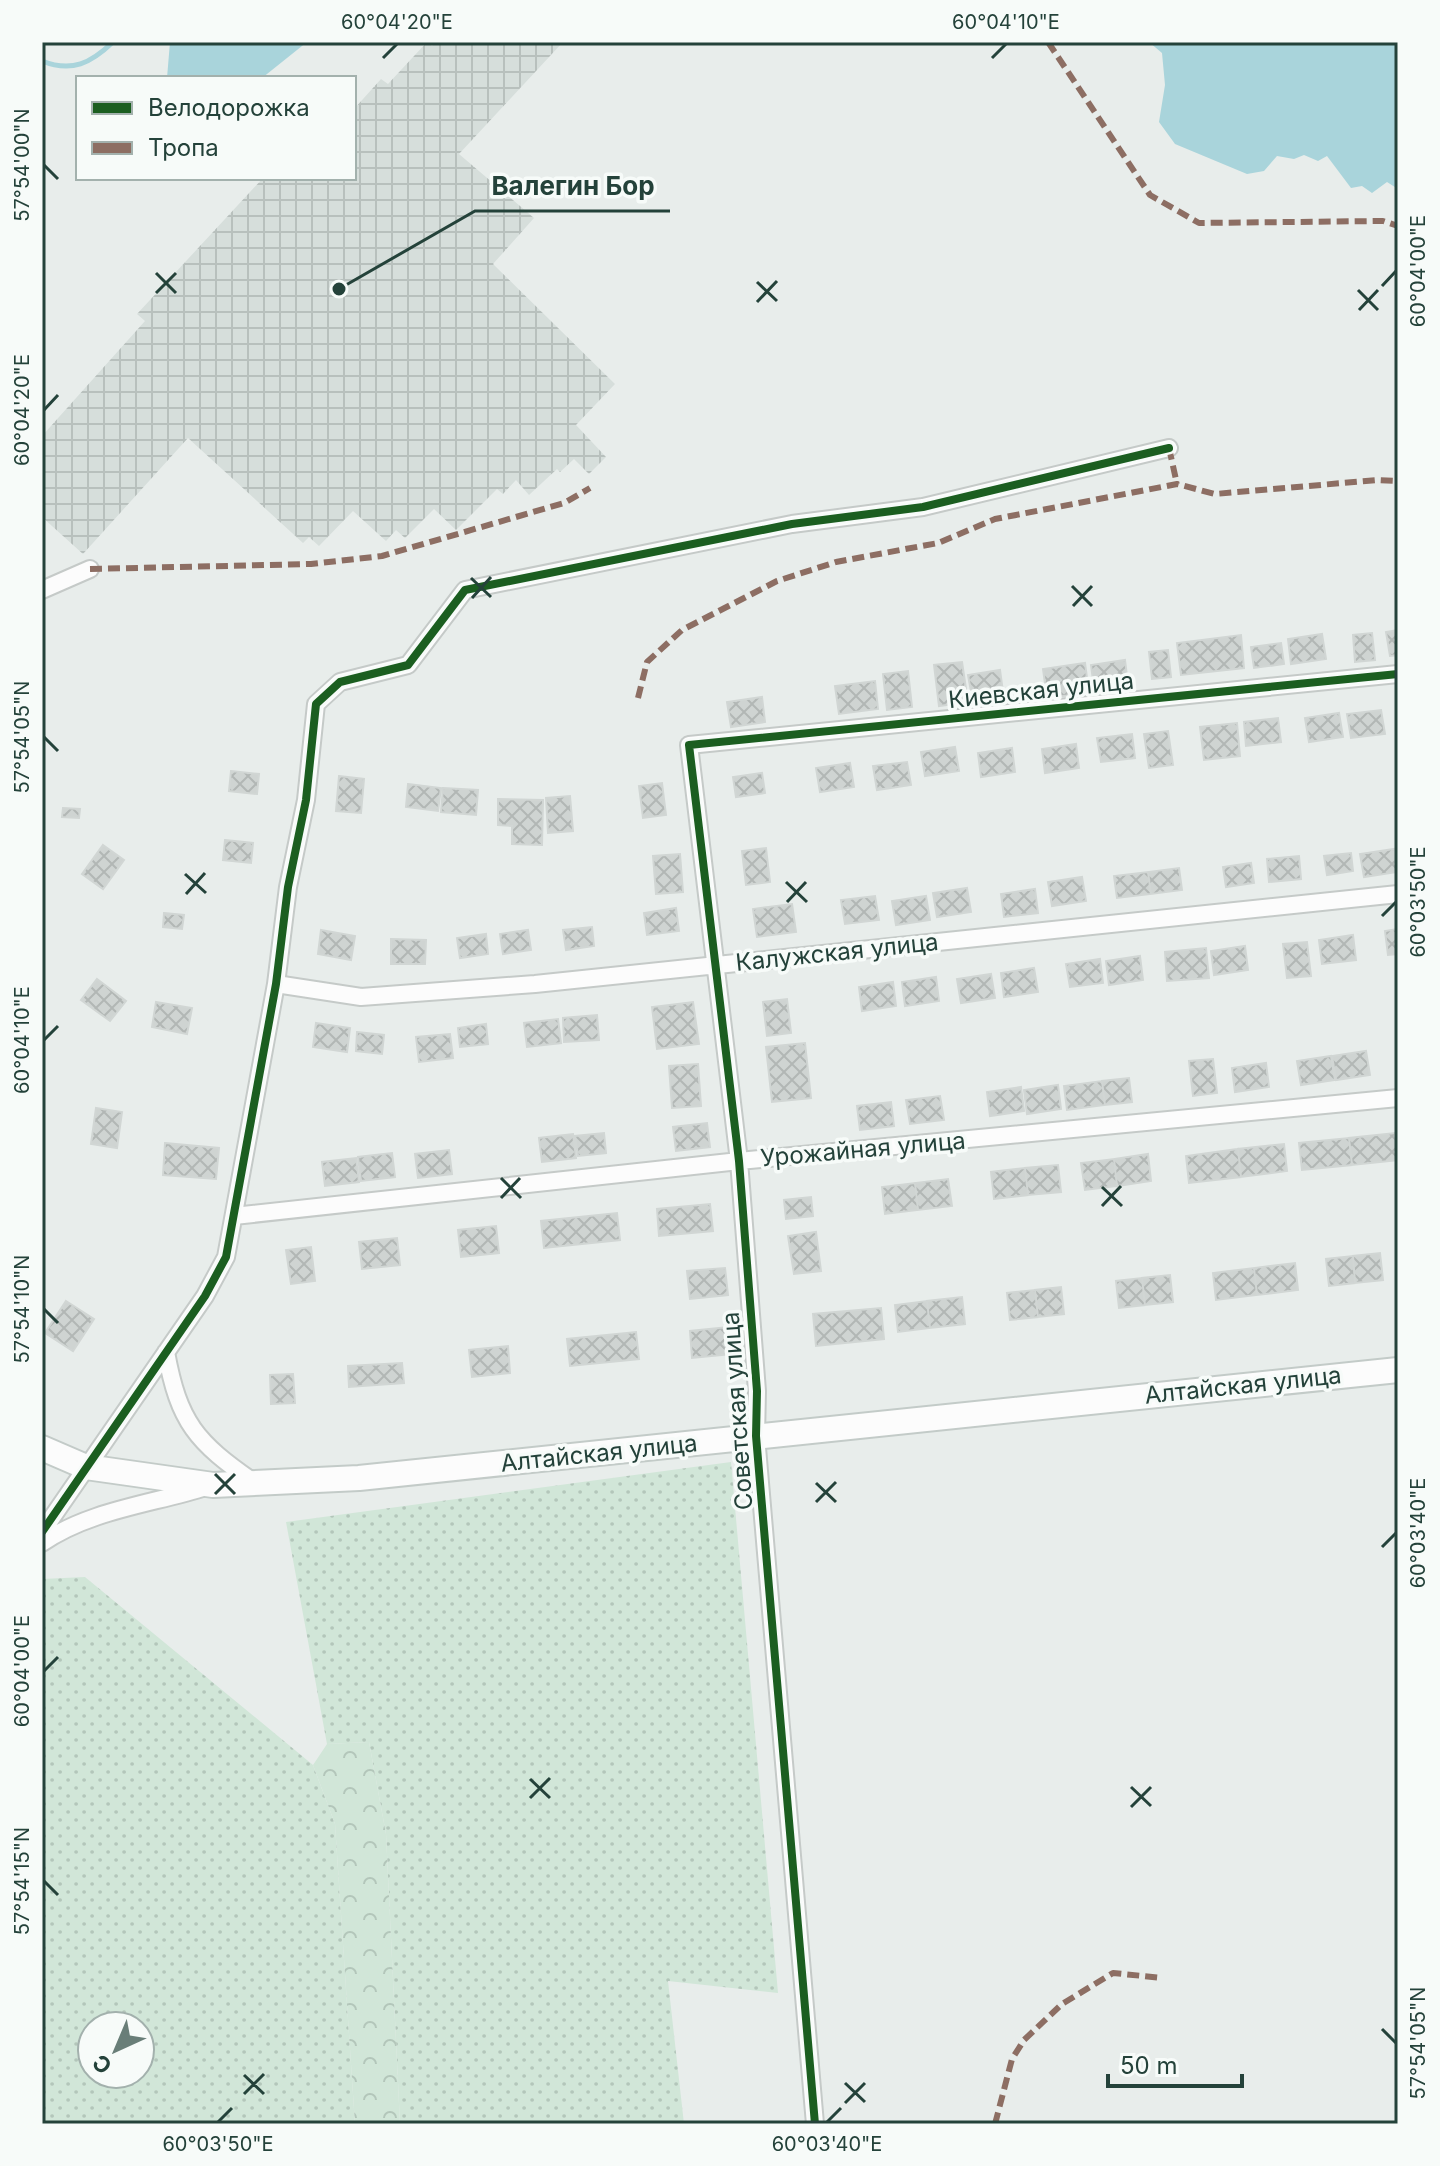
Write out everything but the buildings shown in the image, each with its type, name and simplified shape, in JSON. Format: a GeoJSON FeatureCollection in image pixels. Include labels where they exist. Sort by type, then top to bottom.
{"type":"FeatureCollection","features":[{"type":"Feature","properties":{"kind":"main road","name":"Алтайская улица"},"geometry":{"type":"LineString","coordinates":[[42,1448],[86,1467],[213,1485],[359,1478],[1398,1370]]}},
{"type":"Feature","properties":{"kind":"street"},"geometry":{"type":"LineString","coordinates":[[42,1532],[205,1296],[226,1257],[306,800],[316,704],[340,682],[408,665],[465,590],[792,524],[923,507],[1169,448]]}},
{"type":"Feature","properties":{"kind":"street"},"geometry":{"type":"LineString","coordinates":[[42,590],[90,569]]}},
{"type":"Feature","properties":{"kind":"street","name":"Киевская улица"},"geometry":{"type":"LineString","coordinates":[[689,745],[1398,674]]}},
{"type":"Feature","properties":{"kind":"street","name":"Советская улица"},"geometry":{"type":"LineString","coordinates":[[689,745],[739,1161],[757,1391],[756,1436],[815,2124]]}},
{"type":"Feature","properties":{"kind":"street","name":"Калужская улица"},"geometry":{"type":"LineString","coordinates":[[276,984],[361,997],[1398,894]]}},
{"type":"Feature","properties":{"kind":"street","name":"Урожайная улица"},"geometry":{"type":"LineString","coordinates":[[234,1216],[739,1161],[1398,1098]]}},
{"type":"Feature","properties":{"kind":"street"},"geometry":{"type":"LineString","coordinates":[[166,1352],[175,1398],[191,1429],[223,1461],[255,1483]]}},
{"type":"Feature","properties":{"kind":"street"},"geometry":{"type":"LineString","coordinates":[[42,1543],[61,1530],[117,1511],[213,1485]]}},
{"type":"Feature","properties":{"kind":"shaded area"},"geometry":{"type":"Polygon","coordinates":[[[427,42],[432,46],[436,42],[563,42],[459,154],[534,218],[493,264],[615,384],[576,425],[606,457],[589,474],[574,459],[560,472],[557,469],[529,495],[516,480],[503,494],[497,489],[456,530],[434,509],[405,538],[396,530],[386,541],[353,511],[319,546],[309,537],[303,543],[188,438],[83,554],[42,517],[42,436],[145,321],[137,314],[261,180],[356,180],[356,107],[381,79],[388,84],[427,42]]]}},
{"type":"Feature","properties":{"kind":"green space"},"geometry":{"type":"Polygon","coordinates":[[[731,1462],[778,1993],[668,1981],[684,2124],[400,2124],[386,1834],[369,1742],[327,1744],[286,1522],[731,1462]]]}},
{"type":"Feature","properties":{"kind":"green space"},"geometry":{"type":"Polygon","coordinates":[[[85,1577],[313,1765],[335,1824],[355,2124],[42,2124],[42,1579],[85,1577]]]}},
{"type":"Feature","properties":{"kind":"green space"},"geometry":{"type":"Polygon","coordinates":[[[369,1742],[386,1834],[400,2124],[355,2124],[335,1824],[313,1765],[327,1744],[369,1742]]]}},
{"type":"Feature","properties":{"kind":"water"},"geometry":{"type":"Polygon","coordinates":[[[170,42],[307,42],[264,76],[167,76],[170,42]]]}},
{"type":"Feature","properties":{"kind":"water"},"geometry":{"type":"Polygon","coordinates":[[[1149,42],[1398,42],[1398,189],[1387,182],[1372,193],[1362,186],[1351,188],[1327,156],[1318,161],[1304,155],[1294,159],[1277,156],[1264,171],[1247,174],[1175,144],[1159,122],[1165,85],[1162,53],[1149,42]]]}},
{"type":"Feature","properties":{"kind":"waterway"},"geometry":{"type":"LineString","coordinates":[[42,61],[63,66],[80,64],[97,56],[113,42]]}},
{"type":"Feature","properties":{"kind":"marked path"},"geometry":{"type":"LineString","coordinates":[[1048,42],[1150,195],[1199,223],[1383,221],[1398,226]]}},
{"type":"Feature","properties":{"kind":"marked path"},"geometry":{"type":"LineString","coordinates":[[1169,448],[1177,484]]}},
{"type":"Feature","properties":{"kind":"marked path"},"geometry":{"type":"LineString","coordinates":[[638,698],[647,662],[682,630],[777,581],[836,562],[938,543],[995,519],[1177,484],[1215,494],[1378,480],[1398,481]]}},
{"type":"Feature","properties":{"kind":"marked path"},"geometry":{"type":"LineString","coordinates":[[90,569],[311,564],[382,556],[564,503],[590,488]]}},
{"type":"Feature","properties":{"kind":"marked path"},"geometry":{"type":"LineString","coordinates":[[995,2124],[1012,2059],[1024,2040],[1062,2004],[1113,1973],[1163,1978]]}},
{"type":"Feature","properties":{"kind":"cycle path"},"geometry":{"type":"LineString","coordinates":[[42,1532],[205,1296],[226,1257],[276,984],[288,887],[306,800],[316,704],[340,682],[408,665],[465,590],[792,524],[923,507],[1169,448]]}},
{"type":"Feature","properties":{"kind":"cycle path"},"geometry":{"type":"LineString","coordinates":[[815,2124],[756,1436],[757,1391],[739,1161],[689,745],[1398,674]]}},
{"type":"Feature","properties":{"kind":"place","name":"Валегин Бор"},"geometry":{"type":"Point","coordinates":[339,289]}}]}
